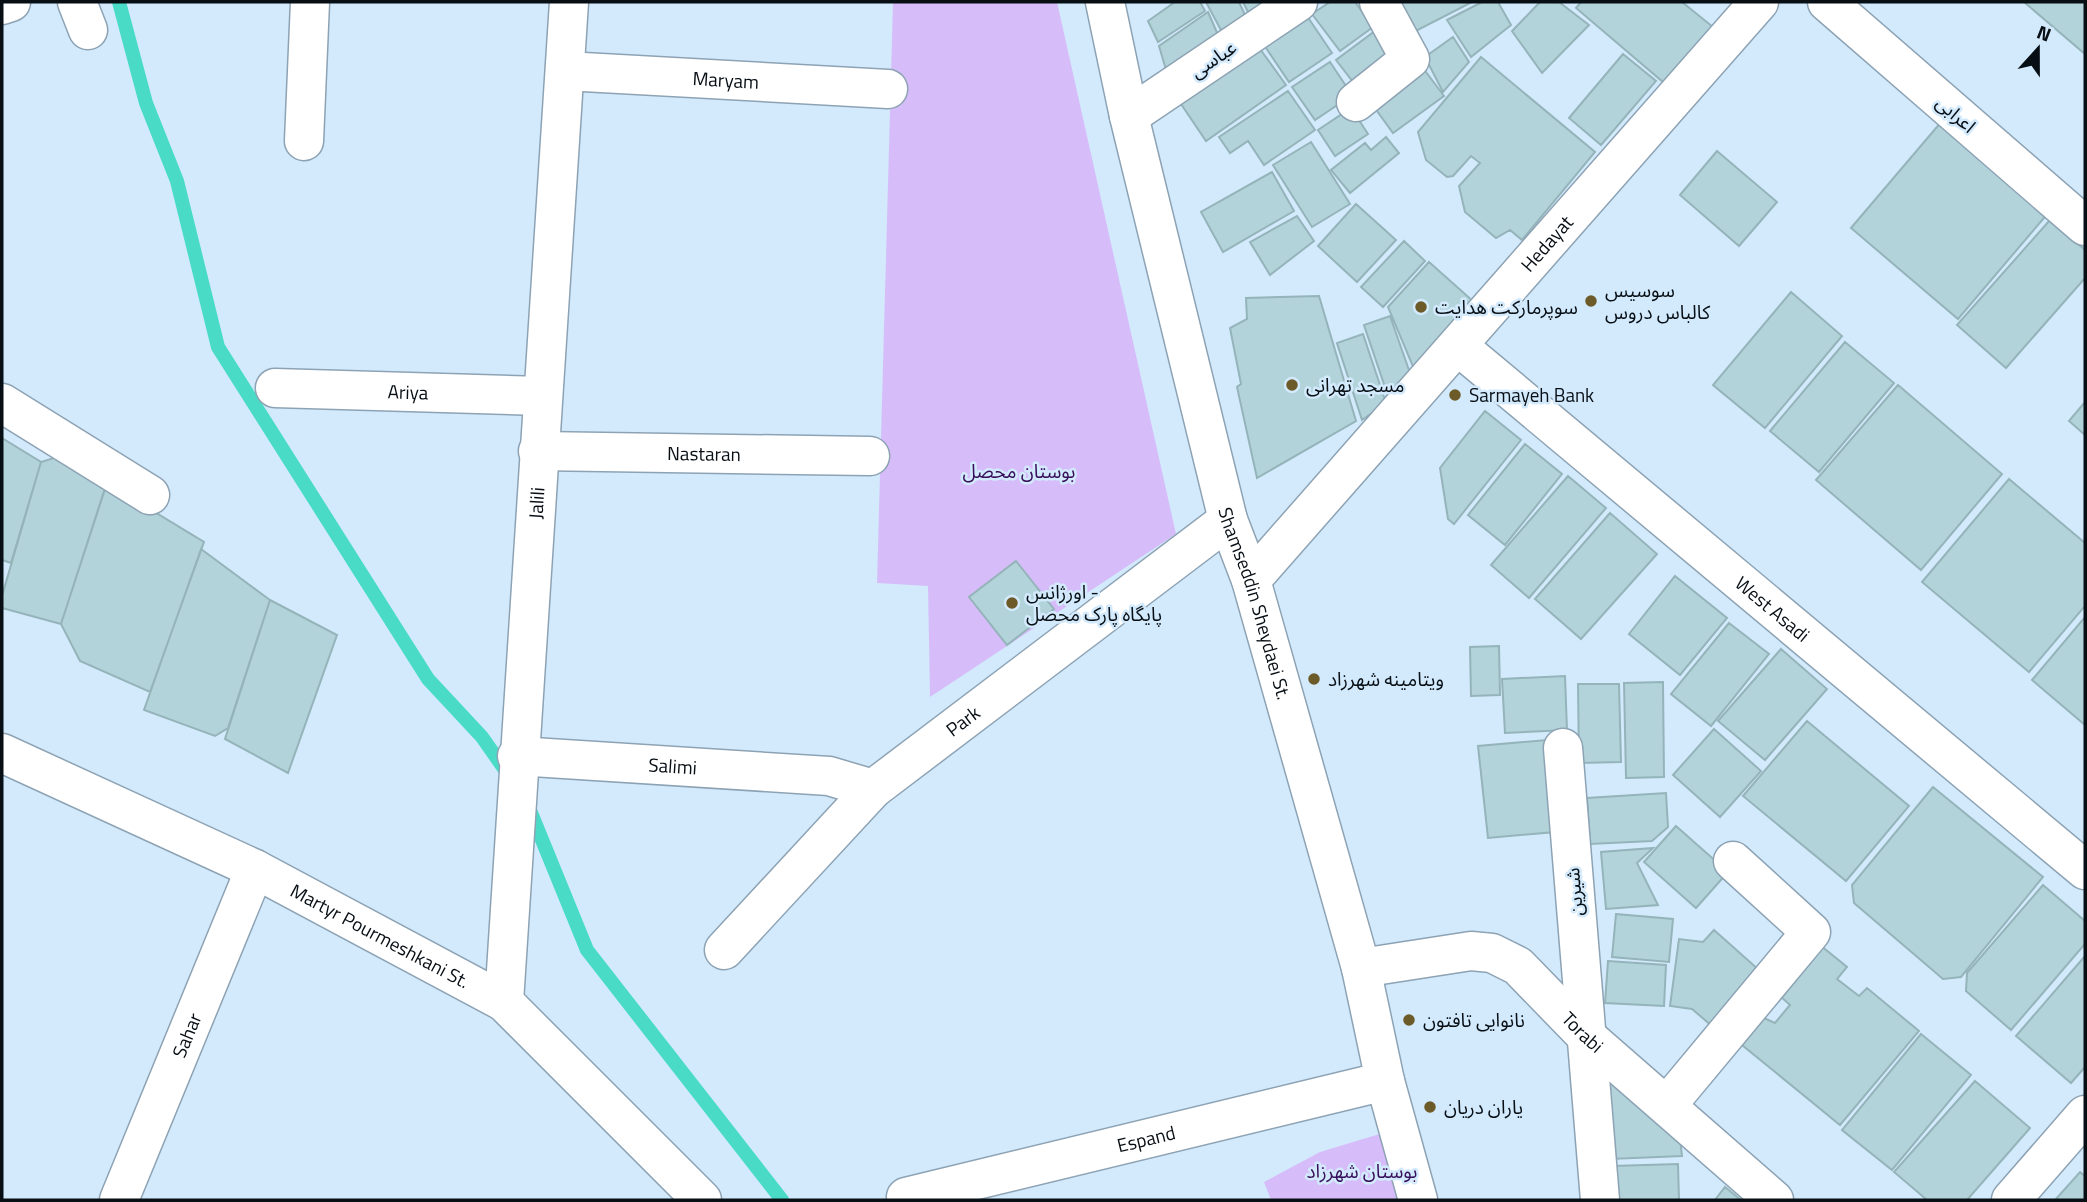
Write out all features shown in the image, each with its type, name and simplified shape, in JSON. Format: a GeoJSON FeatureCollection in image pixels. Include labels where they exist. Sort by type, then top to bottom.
{"type":"FeatureCollection","features":[{"type":"Feature","properties":{"kind":"street"},"geometry":{"type":"LineString","coordinates":[[2,5],[11,2]]}},
{"type":"Feature","properties":{"kind":"street"},"geometry":{"type":"LineString","coordinates":[[304,141],[310,2]]}},
{"type":"Feature","properties":{"kind":"street","name":"Jalili"},"geometry":{"type":"LineString","coordinates":[[503,1002],[517,755],[569,2]]}},
{"type":"Feature","properties":{"kind":"street","name":"Shamseddin Sheydaei St."},"geometry":{"type":"LineString","coordinates":[[1105,2],[1129,116],[1228,520],[1251,580],[1362,968],[1385,1081],[1418,1200]]}},
{"type":"Feature","properties":{"kind":"street","name":"عباسی"},"geometry":{"type":"LineString","coordinates":[[1129,116],[1298,2]]}},
{"type":"Feature","properties":{"kind":"street"},"geometry":{"type":"LineString","coordinates":[[1356,102],[1410,59],[1379,2]]}},
{"type":"Feature","properties":{"kind":"street","name":"Hedayat"},"geometry":{"type":"LineString","coordinates":[[1251,580],[1759,2]]}},
{"type":"Feature","properties":{"kind":"street","name":"اعرابی"},"geometry":{"type":"LineString","coordinates":[[1827,2],[2085,226]]}},
{"type":"Feature","properties":{"kind":"street","name":"Maryam"},"geometry":{"type":"LineString","coordinates":[[565,71],[888,89]]}},
{"type":"Feature","properties":{"kind":"street","name":"West Asadi"},"geometry":{"type":"LineString","coordinates":[[1458,346],[2085,870]]}},
{"type":"Feature","properties":{"kind":"street","name":"Ariya"},"geometry":{"type":"LineString","coordinates":[[275,388],[542,396]]}},
{"type":"Feature","properties":{"kind":"street"},"geometry":{"type":"LineString","coordinates":[[2,403],[150,495]]}},
{"type":"Feature","properties":{"kind":"street","name":"Nastaran"},"geometry":{"type":"LineString","coordinates":[[538,451],[870,456]]}},
{"type":"Feature","properties":{"kind":"street","name":"Park"},"geometry":{"type":"LineString","coordinates":[[724,950],[873,789],[1228,520]]}},
{"type":"Feature","properties":{"kind":"street","name":"شیرین"},"geometry":{"type":"LineString","coordinates":[[1563,748],[1600,1200]]}},
{"type":"Feature","properties":{"kind":"street","name":"Martyr Pourmeshkani St."},"geometry":{"type":"LineString","coordinates":[[2,753],[255,869],[503,1002],[702,1200]]}},
{"type":"Feature","properties":{"kind":"street","name":"Salimi"},"geometry":{"type":"LineString","coordinates":[[517,755],[829,776],[873,789]]}},
{"type":"Feature","properties":{"kind":"street"},"geometry":{"type":"LineString","coordinates":[[1667,1105],[1811,932],[1733,861]]}},
{"type":"Feature","properties":{"kind":"street","name":"Sahar"},"geometry":{"type":"LineString","coordinates":[[119,1200],[255,869]]}},
{"type":"Feature","properties":{"kind":"street","name":"Torabi"},"geometry":{"type":"LineString","coordinates":[[1362,968],[1471,951],[1492,953],[1518,966],[1586,1036],[1774,1200]]}},
{"type":"Feature","properties":{"kind":"street","name":"Espand"},"geometry":{"type":"LineString","coordinates":[[906,1197],[1385,1081]]}},
{"type":"Feature","properties":{"kind":"street"},"geometry":{"type":"LineString","coordinates":[[2011,1200],[2085,1115]]}},
{"type":"Feature","properties":{"kind":"green space","name":"بوستان محصل"},"geometry":{"type":"Polygon","coordinates":[[[893,2],[1057,2],[1176,534],[930,697],[928,586],[877,583],[893,2]]]}},
{"type":"Feature","properties":{"kind":"green space","name":"بوستان شهرزاد"},"geometry":{"type":"Polygon","coordinates":[[[1383,1133],[1400,1200],[1271,1200],[1264,1182],[1320,1152],[1383,1133]]]}},
{"type":"Feature","properties":{"kind":"building"},"geometry":{"type":"Polygon","coordinates":[[[1175,2],[1200,2],[1205,11],[1158,42],[1148,21],[1175,2]]]}},
{"type":"Feature","properties":{"kind":"building"},"geometry":{"type":"Polygon","coordinates":[[[1206,2],[1239,2],[1245,15],[1222,32],[1206,2]]]}},
{"type":"Feature","properties":{"kind":"building"},"geometry":{"type":"Polygon","coordinates":[[[1243,2],[1264,2],[1248,12],[1243,2]]]}},
{"type":"Feature","properties":{"kind":"building"},"geometry":{"type":"Polygon","coordinates":[[[1330,2],[1355,2],[1373,27],[1340,51],[1312,14],[1330,2]]]}},
{"type":"Feature","properties":{"kind":"building"},"geometry":{"type":"Polygon","coordinates":[[[1396,2],[1472,2],[1412,33],[1396,2]]]}},
{"type":"Feature","properties":{"kind":"building"},"geometry":{"type":"Polygon","coordinates":[[[1482,2],[1498,2],[1511,25],[1471,57],[1447,20],[1482,2]]]}},
{"type":"Feature","properties":{"kind":"building"},"geometry":{"type":"Polygon","coordinates":[[[1540,2],[1559,2],[1589,25],[1542,73],[1512,31],[1540,2]]]}},
{"type":"Feature","properties":{"kind":"building"},"geometry":{"type":"Polygon","coordinates":[[[1581,2],[1682,2],[1713,27],[1663,82],[1576,8],[1581,2]]]}},
{"type":"Feature","properties":{"kind":"building"},"geometry":{"type":"Polygon","coordinates":[[[2024,2],[2085,2],[2085,54],[2024,2]]]}},
{"type":"Feature","properties":{"kind":"building"},"geometry":{"type":"Polygon","coordinates":[[[1208,12],[1218,35],[1166,70],[1159,46],[1208,12]]]}},
{"type":"Feature","properties":{"kind":"building"},"geometry":{"type":"Polygon","coordinates":[[[1307,16],[1332,53],[1289,82],[1264,45],[1307,16]]]}},
{"type":"Feature","properties":{"kind":"building"},"geometry":{"type":"Polygon","coordinates":[[[1375,31],[1396,58],[1357,87],[1336,60],[1375,31]]]}},
{"type":"Feature","properties":{"kind":"building"},"geometry":{"type":"Polygon","coordinates":[[[1453,37],[1469,62],[1443,92],[1425,57],[1453,37]]]}},
{"type":"Feature","properties":{"kind":"building"},"geometry":{"type":"Polygon","coordinates":[[[1258,46],[1286,85],[1206,141],[1179,101],[1258,46]]]}},
{"type":"Feature","properties":{"kind":"building"},"geometry":{"type":"Polygon","coordinates":[[[1623,54],[1656,81],[1601,145],[1569,118],[1623,54]]]}},
{"type":"Feature","properties":{"kind":"building"},"geometry":{"type":"Polygon","coordinates":[[[1481,57],[1595,152],[1522,240],[1510,230],[1496,238],[1465,212],[1459,186],[1480,163],[1471,156],[1453,176],[1447,177],[1426,160],[1418,132],[1481,57]]]}},
{"type":"Feature","properties":{"kind":"building"},"geometry":{"type":"Polygon","coordinates":[[[1330,62],[1352,95],[1315,120],[1292,87],[1330,62]]]}},
{"type":"Feature","properties":{"kind":"building"},"geometry":{"type":"Polygon","coordinates":[[[1420,64],[1444,96],[1393,133],[1369,100],[1420,64]]]}},
{"type":"Feature","properties":{"kind":"building"},"geometry":{"type":"Polygon","coordinates":[[[1288,91],[1315,130],[1264,165],[1248,141],[1230,153],[1219,137],[1288,91]]]}},
{"type":"Feature","properties":{"kind":"building"},"geometry":{"type":"Polygon","coordinates":[[[1351,108],[1368,134],[1335,156],[1318,130],[1351,108]]]}},
{"type":"Feature","properties":{"kind":"building"},"geometry":{"type":"Polygon","coordinates":[[[1942,121],[2049,212],[1958,319],[1851,228],[1942,121]]]}},
{"type":"Feature","properties":{"kind":"building"},"geometry":{"type":"Polygon","coordinates":[[[1386,137],[1399,153],[1350,193],[1331,170],[1365,143],[1371,150],[1386,137]]]}},
{"type":"Feature","properties":{"kind":"building"},"geometry":{"type":"Polygon","coordinates":[[[1311,142],[1350,204],[1312,227],[1273,165],[1311,142]]]}},
{"type":"Feature","properties":{"kind":"building"},"geometry":{"type":"Polygon","coordinates":[[[1717,151],[1777,202],[1739,246],[1680,195],[1717,151]]]}},
{"type":"Feature","properties":{"kind":"building"},"geometry":{"type":"Polygon","coordinates":[[[1272,172],[1294,211],[1223,252],[1201,212],[1272,172]]]}},
{"type":"Feature","properties":{"kind":"building"},"geometry":{"type":"Polygon","coordinates":[[[1356,204],[1396,240],[1357,282],[1318,246],[1356,204]]]}},
{"type":"Feature","properties":{"kind":"building"},"geometry":{"type":"Polygon","coordinates":[[[1297,216],[1314,241],[1270,275],[1250,242],[1297,216]]]}},
{"type":"Feature","properties":{"kind":"building"},"geometry":{"type":"Polygon","coordinates":[[[2050,220],[2085,250],[2085,278],[2006,368],[1957,325],[2050,220]]]}},
{"type":"Feature","properties":{"kind":"building"},"geometry":{"type":"Polygon","coordinates":[[[1404,241],[1425,261],[1383,307],[1361,287],[1404,241]]]}},
{"type":"Feature","properties":{"kind":"building"},"geometry":{"type":"Polygon","coordinates":[[[1429,262],[1474,302],[1414,369],[1388,307],[1429,262]]]}},
{"type":"Feature","properties":{"kind":"building"},"geometry":{"type":"Polygon","coordinates":[[[1791,292],[1842,336],[1765,428],[1713,385],[1791,292]]]}},
{"type":"Feature","properties":{"kind":"building","name":"مسجد تهرانی"},"geometry":{"type":"Polygon","coordinates":[[[1319,296],[1356,421],[1257,478],[1237,387],[1241,384],[1230,328],[1247,319],[1246,298],[1319,296]]]}},
{"type":"Feature","properties":{"kind":"building"},"geometry":{"type":"Polygon","coordinates":[[[1390,316],[1410,373],[1389,399],[1364,325],[1390,316]]]}},
{"type":"Feature","properties":{"kind":"building"},"geometry":{"type":"Polygon","coordinates":[[[1363,334],[1386,403],[1362,420],[1337,343],[1363,334]]]}},
{"type":"Feature","properties":{"kind":"building"},"geometry":{"type":"Polygon","coordinates":[[[1845,342],[1894,383],[1819,472],[1770,431],[1845,342]]]}},
{"type":"Feature","properties":{"kind":"building"},"geometry":{"type":"Polygon","coordinates":[[[1898,385],[2002,474],[1921,570],[1816,480],[1898,385]]]}},
{"type":"Feature","properties":{"kind":"building"},"geometry":{"type":"Polygon","coordinates":[[[2085,402],[2085,435],[2069,421],[2085,402]]]}},
{"type":"Feature","properties":{"kind":"building"},"geometry":{"type":"Polygon","coordinates":[[[1485,411],[1521,440],[1454,524],[1448,519],[1440,468],[1485,411]]]}},
{"type":"Feature","properties":{"kind":"building"},"geometry":{"type":"Polygon","coordinates":[[[2,438],[41,462],[11,563],[2,560],[2,438]]]}},
{"type":"Feature","properties":{"kind":"building"},"geometry":{"type":"Polygon","coordinates":[[[1525,444],[1562,474],[1505,545],[1468,515],[1525,444]]]}},
{"type":"Feature","properties":{"kind":"building"},"geometry":{"type":"Polygon","coordinates":[[[57,457],[105,488],[61,624],[2,608],[2,596],[41,462],[57,457]]]}},
{"type":"Feature","properties":{"kind":"building"},"geometry":{"type":"Polygon","coordinates":[[[1568,476],[1606,508],[1529,598],[1491,565],[1568,476]]]}},
{"type":"Feature","properties":{"kind":"building"},"geometry":{"type":"Polygon","coordinates":[[[2009,479],[2085,543],[2085,606],[2029,672],[1922,582],[2009,479]]]}},
{"type":"Feature","properties":{"kind":"building"},"geometry":{"type":"Polygon","coordinates":[[[107,483],[204,542],[150,692],[80,661],[61,624],[107,483]]]}},
{"type":"Feature","properties":{"kind":"building"},"geometry":{"type":"Polygon","coordinates":[[[1610,513],[1657,554],[1581,639],[1535,599],[1610,513]]]}},
{"type":"Feature","properties":{"kind":"building"},"geometry":{"type":"Polygon","coordinates":[[[201,549],[270,600],[228,728],[215,736],[144,710],[201,549]]]}},
{"type":"Feature","properties":{"kind":"building","name":"اورژانس - پایگاه پارک محصل"},"geometry":{"type":"Polygon","coordinates":[[[1016,561],[1054,609],[1007,645],[969,597],[1016,561]]]}},
{"type":"Feature","properties":{"kind":"building"},"geometry":{"type":"Polygon","coordinates":[[[1675,576],[1727,618],[1680,675],[1629,634],[1675,576]]]}},
{"type":"Feature","properties":{"kind":"building"},"geometry":{"type":"Polygon","coordinates":[[[270,600],[337,635],[288,773],[225,739],[270,600]]]}},
{"type":"Feature","properties":{"kind":"building"},"geometry":{"type":"Polygon","coordinates":[[[2085,617],[2085,725],[2032,680],[2085,617]]]}},
{"type":"Feature","properties":{"kind":"building"},"geometry":{"type":"Polygon","coordinates":[[[1729,623],[1769,654],[1711,726],[1671,694],[1729,623]]]}},
{"type":"Feature","properties":{"kind":"building"},"geometry":{"type":"Polygon","coordinates":[[[1499,646],[1500,695],[1471,696],[1470,647],[1499,646]]]}},
{"type":"Feature","properties":{"kind":"building"},"geometry":{"type":"Polygon","coordinates":[[[1781,649],[1827,689],[1765,760],[1718,721],[1781,649]]]}},
{"type":"Feature","properties":{"kind":"building"},"geometry":{"type":"Polygon","coordinates":[[[1565,676],[1567,730],[1505,733],[1502,679],[1565,676]]]}},
{"type":"Feature","properties":{"kind":"building"},"geometry":{"type":"Polygon","coordinates":[[[1663,682],[1664,777],[1626,778],[1624,683],[1663,682]]]}},
{"type":"Feature","properties":{"kind":"building"},"geometry":{"type":"Polygon","coordinates":[[[1578,684],[1619,684],[1621,762],[1579,763],[1578,684]]]}},
{"type":"Feature","properties":{"kind":"building"},"geometry":{"type":"Polygon","coordinates":[[[1807,721],[1909,806],[1846,881],[1743,796],[1807,721]]]}},
{"type":"Feature","properties":{"kind":"building"},"geometry":{"type":"Polygon","coordinates":[[[1714,729],[1761,771],[1720,817],[1673,775],[1714,729]]]}},
{"type":"Feature","properties":{"kind":"building"},"geometry":{"type":"Polygon","coordinates":[[[1547,740],[1555,832],[1488,838],[1478,746],[1547,740]]]}},
{"type":"Feature","properties":{"kind":"building"},"geometry":{"type":"Polygon","coordinates":[[[1933,787],[2043,877],[1961,977],[1943,979],[1854,903],[1852,885],[1933,787]]]}},
{"type":"Feature","properties":{"kind":"building"},"geometry":{"type":"Polygon","coordinates":[[[1666,793],[1668,827],[1652,841],[1590,844],[1587,798],[1666,793]]]}},
{"type":"Feature","properties":{"kind":"building"},"geometry":{"type":"Polygon","coordinates":[[[1676,826],[1728,872],[1696,908],[1644,862],[1676,826]]]}},
{"type":"Feature","properties":{"kind":"building"},"geometry":{"type":"Polygon","coordinates":[[[1653,848],[1637,863],[1658,905],[1606,909],[1601,852],[1653,848]]]}},
{"type":"Feature","properties":{"kind":"building"},"geometry":{"type":"Polygon","coordinates":[[[2043,885],[2085,921],[2085,944],[2011,1030],[1966,991],[1967,973],[2043,885]]]}},
{"type":"Feature","properties":{"kind":"building"},"geometry":{"type":"Polygon","coordinates":[[[1616,914],[1673,919],[1669,962],[1612,957],[1616,914]]]}},
{"type":"Feature","properties":{"kind":"building"},"geometry":{"type":"Polygon","coordinates":[[[1714,930],[1768,978],[1719,1032],[1692,1009],[1670,1006],[1679,939],[1703,942],[1714,930]]]}},
{"type":"Feature","properties":{"kind":"building"},"geometry":{"type":"Polygon","coordinates":[[[1820,945],[1847,967],[1837,979],[1859,996],[1867,988],[1919,1031],[1840,1125],[1742,1045],[1764,1018],[1775,1023],[1790,1005],[1779,995],[1820,945]]]}},
{"type":"Feature","properties":{"kind":"building"},"geometry":{"type":"Polygon","coordinates":[[[2085,956],[2085,1067],[2071,1083],[2016,1036],[2085,956]]]}},
{"type":"Feature","properties":{"kind":"building"},"geometry":{"type":"Polygon","coordinates":[[[1608,961],[1666,965],[1664,1006],[1605,1003],[1608,961]]]}},
{"type":"Feature","properties":{"kind":"building"},"geometry":{"type":"Polygon","coordinates":[[[1921,1034],[1971,1075],[1892,1170],[1842,1130],[1921,1034]]]}},
{"type":"Feature","properties":{"kind":"building"},"geometry":{"type":"Polygon","coordinates":[[[1606,1076],[1680,1139],[1682,1156],[1610,1159],[1606,1076]]]}},
{"type":"Feature","properties":{"kind":"building"},"geometry":{"type":"Polygon","coordinates":[[[1975,1081],[2030,1128],[1967,1200],[1927,1200],[1894,1172],[1975,1081]]]}},
{"type":"Feature","properties":{"kind":"building"},"geometry":{"type":"Polygon","coordinates":[[[1678,1164],[1679,1200],[1613,1200],[1612,1166],[1678,1164]]]}},
{"type":"Feature","properties":{"kind":"building"},"geometry":{"type":"Polygon","coordinates":[[[2080,1172],[2085,1176],[2085,1200],[2055,1200],[2080,1172]]]}},
{"type":"Feature","properties":{"kind":"building"},"geometry":{"type":"Polygon","coordinates":[[[1725,1187],[1741,1200],[1715,1200],[1725,1187]]]}},
{"type":"Feature","properties":{"kind":"waterway"},"geometry":{"type":"LineString","coordinates":[[119,2],[146,103],[177,181],[218,347],[428,679],[482,737],[510,777]]}},
{"type":"Feature","properties":{"kind":"waterway"},"geometry":{"type":"LineString","coordinates":[[527,803],[587,950],[782,1200]]}},
{"type":"Feature","properties":{"kind":"place","name":"سوسیس کالباس دروس"},"geometry":{"type":"Point","coordinates":[1591,301]}},
{"type":"Feature","properties":{"kind":"place","name":"سوپرمارکت هدایت"},"geometry":{"type":"Point","coordinates":[1421,307]}},
{"type":"Feature","properties":{"kind":"place","name":"مسجد تهرانی"},"geometry":{"type":"Point","coordinates":[1292,385]}},
{"type":"Feature","properties":{"kind":"place","name":"Sarmayeh Bank"},"geometry":{"type":"Point","coordinates":[1455,395]}},
{"type":"Feature","properties":{"kind":"place","name":"اورژانس - پایگاه پارک محصل"},"geometry":{"type":"Point","coordinates":[1012,603]}},
{"type":"Feature","properties":{"kind":"place","name":"ویتامینه شهرزاد"},"geometry":{"type":"Point","coordinates":[1314,679]}},
{"type":"Feature","properties":{"kind":"place","name":"نانوایی تافتون"},"geometry":{"type":"Point","coordinates":[1409,1020]}},
{"type":"Feature","properties":{"kind":"place","name":"یاران دریان"},"geometry":{"type":"Point","coordinates":[1430,1107]}}]}
